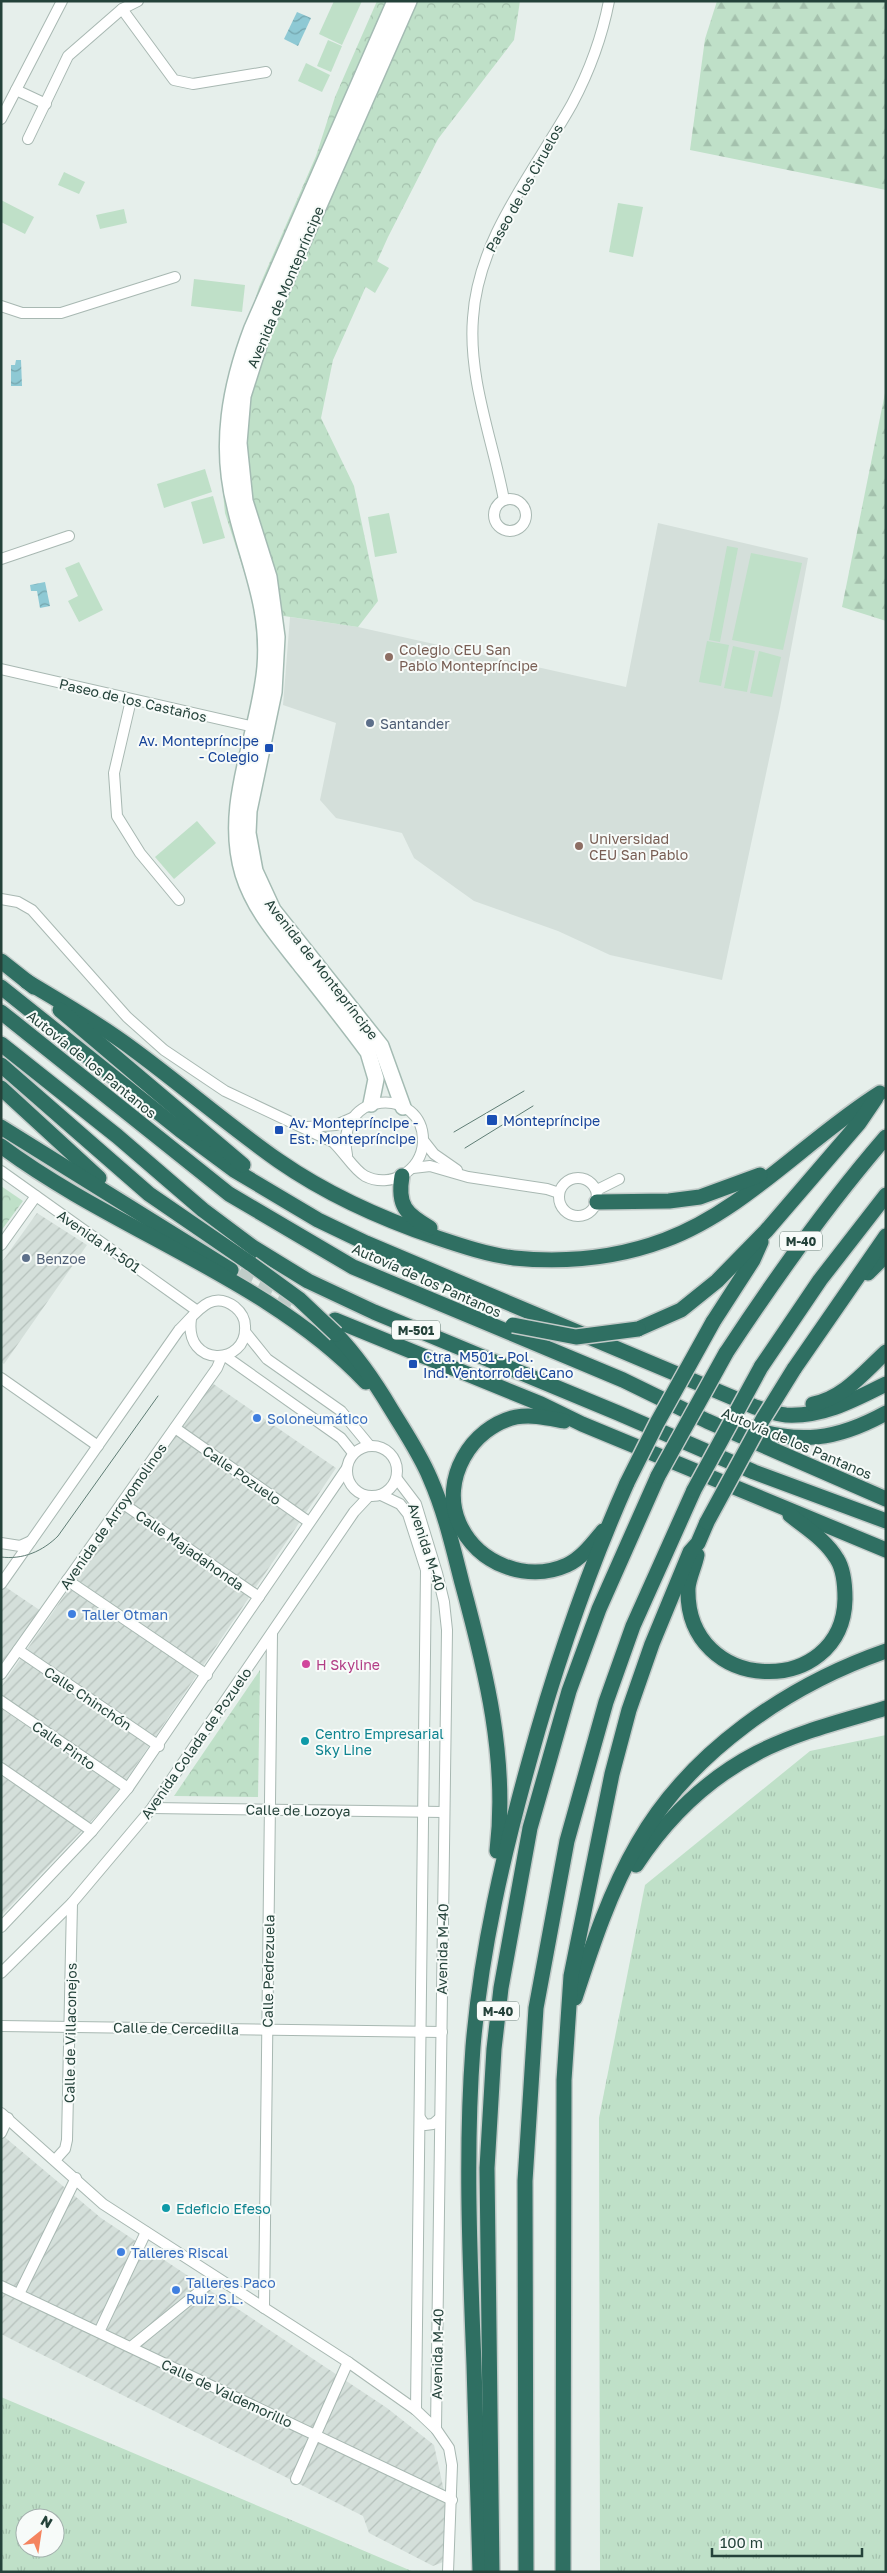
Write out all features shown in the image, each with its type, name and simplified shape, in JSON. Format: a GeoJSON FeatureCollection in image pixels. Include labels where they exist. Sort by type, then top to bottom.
{"type":"FeatureCollection","features":[{"type":"Feature","properties":{"kind":"highway"},"geometry":{"type":"LineString","coordinates":[[1,961],[26,980],[258,1178],[275,1196]]}},
{"type":"Feature","properties":{"kind":"highway"},"geometry":{"type":"LineString","coordinates":[[26,980],[135,1050],[227,1124],[281,1163],[341,1198],[398,1224],[462,1246],[512,1258],[557,1260],[622,1253],[665,1240],[704,1222],[831,1128],[850,1111],[883,1090]]}},
{"type":"Feature","properties":{"kind":"highway"},"geometry":{"type":"LineString","coordinates":[[1,987],[180,1130],[275,1196],[366,1243],[719,1392],[756,1407],[785,1415],[813,1414],[845,1404],[886,1384]]}},
{"type":"Feature","properties":{"kind":"highway","name":"Autovía de los Pantanos"},"geometry":{"type":"LineString","coordinates":[[1,1012],[229,1194],[353,1267],[623,1380],[707,1421],[886,1499]]}},
{"type":"Feature","properties":{"kind":"highway","name":"M-501"},"geometry":{"type":"LineString","coordinates":[[1,1044],[117,1136],[203,1210],[254,1248],[308,1281],[374,1312],[618,1413],[754,1472],[886,1521]]}},
{"type":"Feature","properties":{"kind":"highway"},"geometry":{"type":"LineString","coordinates":[[1,1065],[149,1194],[251,1264],[335,1327],[410,1436],[431,1479],[450,1536],[496,1727],[500,1772],[500,1822],[493,1908]]}},
{"type":"Feature","properties":{"kind":"highway"},"geometry":{"type":"LineString","coordinates":[[1,1088],[96,1176],[160,1227]]}},
{"type":"Feature","properties":{"kind":"highway"},"geometry":{"type":"LineString","coordinates":[[443,1306],[475,1312],[513,1325],[576,1337],[638,1329],[681,1310],[717,1281],[766,1231],[859,1123],[883,1090]]}},
{"type":"Feature","properties":{"kind":"highway"},"geometry":{"type":"LineString","coordinates":[[1,1126],[238,1275]]}},
{"type":"Feature","properties":{"kind":"highway","name":"M-40"},"geometry":{"type":"LineString","coordinates":[[492,2572],[487,2168],[494,2049],[501,1988],[530,1828],[569,1691],[599,1609],[658,1476],[726,1353],[790,1257],[845,1184],[886,1136]]}},
{"type":"Feature","properties":{"kind":"highway"},"geometry":{"type":"LineString","coordinates":[[1,1146],[104,1211],[236,1285],[309,1330],[333,1349],[392,1410]]}},
{"type":"Feature","properties":{"kind":"highway"},"geometry":{"type":"LineString","coordinates":[[597,1196],[669,1201],[700,1197],[778,1168]]}},
{"type":"Feature","properties":{"kind":"highway"},"geometry":{"type":"LineString","coordinates":[[408,1172],[400,1190],[402,1205],[413,1218],[462,1246]]}},
{"type":"Feature","properties":{"kind":"highway","name":"M-40"},"geometry":{"type":"LineString","coordinates":[[526,2572],[524,2181],[536,2008],[567,1841],[606,1702],[637,1617],[694,1490],[761,1367],[820,1280],[886,1195]]}},
{"type":"Feature","properties":{"kind":"highway"},"geometry":{"type":"LineString","coordinates":[[480,2572],[469,2244],[470,2106],[481,1974],[493,1908],[513,1820],[551,1683],[609,1524],[657,1423],[713,1322],[753,1260],[766,1231]]}},
{"type":"Feature","properties":{"kind":"highway"},"geometry":{"type":"LineString","coordinates":[[563,2572],[564,2080],[571,1976],[617,1755],[652,1644],[690,1552],[698,1543],[707,1522],[753,1436],[794,1368],[886,1236]]}},
{"type":"Feature","properties":{"kind":"highway"},"geometry":{"type":"LineString","coordinates":[[841,1301],[886,1255]]}},
{"type":"Feature","properties":{"kind":"highway"},"geometry":{"type":"LineString","coordinates":[[335,1327],[541,1404],[582,1424],[886,1550]]}},
{"type":"Feature","properties":{"kind":"highway"},"geometry":{"type":"LineString","coordinates":[[719,1392],[765,1405],[793,1407],[817,1403],[834,1397],[853,1384],[886,1352]]}},
{"type":"Feature","properties":{"kind":"highway"},"geometry":{"type":"LineString","coordinates":[[623,1380],[709,1415],[769,1435],[803,1439],[825,1438],[843,1433],[886,1413]]}},
{"type":"Feature","properties":{"kind":"highway"},"geometry":{"type":"LineString","coordinates":[[582,1424],[535,1415],[515,1417],[496,1424],[477,1438],[461,1459],[455,1480],[453,1502],[458,1523],[467,1538],[480,1552],[500,1565],[520,1571],[544,1572],[568,1564],[586,1551],[609,1524]]}},
{"type":"Feature","properties":{"kind":"highway"},"geometry":{"type":"LineString","coordinates":[[698,1543],[697,1557],[688,1586],[689,1607],[697,1631],[709,1648],[725,1661],[746,1670],[770,1673],[792,1670],[812,1659],[828,1644],[839,1626],[845,1608],[845,1584],[838,1560],[822,1539],[777,1505]]}},
{"type":"Feature","properties":{"kind":"highway"},"geometry":{"type":"LineString","coordinates":[[569,2016],[618,1880],[639,1841],[672,1795],[717,1750],[755,1717],[781,1701],[857,1661],[886,1651]]}},
{"type":"Feature","properties":{"kind":"highway"},"geometry":{"type":"LineString","coordinates":[[615,1892],[648,1846],[682,1806],[724,1772],[758,1752],[787,1740],[886,1708]]}},
{"type":"Feature","properties":{"kind":"street"},"geometry":{"type":"LineString","coordinates":[[1,118],[62,1]]}},
{"type":"Feature","properties":{"kind":"street"},"geometry":{"type":"LineString","coordinates":[[28,139],[68,56],[122,9],[138,1]]}},
{"type":"Feature","properties":{"kind":"street","name":"Avenida de Montepríncipe"},"geometry":{"type":"LineString","coordinates":[[395,1],[252,328],[238,366],[232,394],[227,441],[234,507],[258,581],[265,637],[260,728],[248,833],[255,871],[273,910],[381,1046],[403,1107]]}},
{"type":"Feature","properties":{"kind":"street","name":"Avenida de Montepríncipe"},"geometry":{"type":"LineString","coordinates":[[371,1104],[376,1079],[368,1052],[263,918],[243,874],[236,836],[237,809],[277,669],[277,637],[269,577],[245,501],[240,473],[239,443],[243,396],[250,369],[263,334],[409,1]]}},
{"type":"Feature","properties":{"kind":"street","name":"Paseo de los Ciruelos"},"geometry":{"type":"LineString","coordinates":[[504,500],[473,359],[472,325],[475,296],[490,248],[582,84],[595,52],[609,1]]}},
{"type":"Feature","properties":{"kind":"street"},"geometry":{"type":"LineString","coordinates":[[122,9],[174,80],[193,84],[266,72]]}},
{"type":"Feature","properties":{"kind":"street"},"geometry":{"type":"LineString","coordinates":[[16,90],[46,104]]}},
{"type":"Feature","properties":{"kind":"street"},"geometry":{"type":"LineString","coordinates":[[1,306],[22,313],[61,314],[175,277]]}},
{"type":"Feature","properties":{"kind":"street"},"geometry":{"type":"LineString","coordinates":[[1,560],[69,536]]}},
{"type":"Feature","properties":{"kind":"street","name":"Paseo de los Castaños"},"geometry":{"type":"LineString","coordinates":[[1,670],[260,728]]}},
{"type":"Feature","properties":{"kind":"street"},"geometry":{"type":"LineString","coordinates":[[131,700],[114,773],[117,816],[140,853],[179,900]]}},
{"type":"Feature","properties":{"kind":"street"},"geometry":{"type":"LineString","coordinates":[[1,899],[18,902],[32,910],[127,1017],[164,1050],[225,1091],[334,1142],[347,1155],[354,1167],[364,1175],[377,1180],[390,1180],[408,1172],[430,1166],[468,1177],[548,1189],[559,1193]]}},
{"type":"Feature","properties":{"kind":"street"},"geometry":{"type":"LineString","coordinates":[[302,1127],[336,1125],[352,1118],[371,1104],[387,1102],[403,1107],[415,1117],[421,1128],[423,1140],[419,1160],[408,1172]]}},
{"type":"Feature","properties":{"kind":"street"},"geometry":{"type":"LineString","coordinates":[[347,1155],[344,1142],[346,1129],[352,1118]]}},
{"type":"Feature","properties":{"kind":"street"},"geometry":{"type":"LineString","coordinates":[[423,1140],[434,1154],[468,1177]]}},
{"type":"Feature","properties":{"kind":"street","name":"Avenida M-501"},"geometry":{"type":"LineString","coordinates":[[1,1171],[194,1314]]}},
{"type":"Feature","properties":{"kind":"street"},"geometry":{"type":"LineString","coordinates":[[597,1196],[586,1180],[579,1178],[571,1179],[559,1193],[560,1204],[565,1212],[574,1216],[584,1216],[593,1211],[597,1196],[620,1179]]}},
{"type":"Feature","properties":{"kind":"street"},"geometry":{"type":"LineString","coordinates":[[1,1245],[36,1196]]}},
{"type":"Feature","properties":{"kind":"street"},"geometry":{"type":"LineString","coordinates":[[2,1582],[179,1330],[206,1303],[218,1300],[230,1303],[239,1310],[245,1321],[246,1333],[239,1348],[223,1356]]}},
{"type":"Feature","properties":{"kind":"street"},"geometry":{"type":"LineString","coordinates":[[194,1314],[190,1330],[193,1342],[205,1353],[223,1356],[341,1438],[354,1453]]}},
{"type":"Feature","properties":{"kind":"street"},"geometry":{"type":"LineString","coordinates":[[246,1333],[267,1359],[341,1411],[369,1445]]}},
{"type":"Feature","properties":{"kind":"street","name":"Avenida de Arroyomolinos"},"geometry":{"type":"LineString","coordinates":[[1,1674],[217,1368],[223,1356]]}},
{"type":"Feature","properties":{"kind":"street"},"geometry":{"type":"LineString","coordinates":[[1,1378],[98,1446]]}},
{"type":"Feature","properties":{"kind":"street","name":"Calle Pozuelo"},"geometry":{"type":"LineString","coordinates":[[175,1428],[309,1522]]}},
{"type":"Feature","properties":{"kind":"street"},"geometry":{"type":"LineString","coordinates":[[369,1445],[382,1447],[392,1454],[398,1466],[397,1479],[391,1489],[382,1495],[369,1496],[357,1491],[349,1481],[347,1468],[354,1453],[369,1445]]}},
{"type":"Feature","properties":{"kind":"street","name":"Avenida Colada de Pozuelo"},"geometry":{"type":"LineString","coordinates":[[1,1927],[92,1831],[128,1788],[159,1746],[347,1468]]}},
{"type":"Feature","properties":{"kind":"street","name":"Avenida M-40"},"geometry":{"type":"LineString","coordinates":[[397,1479],[416,1504],[444,1602],[447,1630],[436,2429]]}},
{"type":"Feature","properties":{"kind":"street","name":"Avenida M-40"},"geometry":{"type":"LineString","coordinates":[[382,1495],[400,1504],[408,1514],[426,1570],[416,2410]]}},
{"type":"Feature","properties":{"kind":"street","name":"Avenida Colada de Pozuelo"},"geometry":{"type":"LineString","coordinates":[[1,1973],[72,1902],[152,1808],[354,1512],[369,1496]]}},
{"type":"Feature","properties":{"kind":"street","name":"Calle Majadahonda"},"geometry":{"type":"LineString","coordinates":[[122,1503],[259,1597]]}},
{"type":"Feature","properties":{"kind":"street"},"geometry":{"type":"LineString","coordinates":[[1,1543],[20,1546],[32,1540]]}},
{"type":"Feature","properties":{"kind":"street"},"geometry":{"type":"LineString","coordinates":[[67,1580],[207,1675]]}},
{"type":"Feature","properties":{"kind":"street","name":"Calle Pedrezuela"},"geometry":{"type":"LineString","coordinates":[[264,2308],[272,1633]]}},
{"type":"Feature","properties":{"kind":"street","name":"Calle Chinchón"},"geometry":{"type":"LineString","coordinates":[[18,1650],[159,1746]]}},
{"type":"Feature","properties":{"kind":"street","name":"Calle Pinto"},"geometry":{"type":"LineString","coordinates":[[1,1701],[128,1788]]}},
{"type":"Feature","properties":{"kind":"street"},"geometry":{"type":"LineString","coordinates":[[1,1768],[92,1831]]}},
{"type":"Feature","properties":{"kind":"street","name":"Calle de Lozoya"},"geometry":{"type":"LineString","coordinates":[[152,1808],[444,1812]]}},
{"type":"Feature","properties":{"kind":"street","name":"Calle de Villaconejos"},"geometry":{"type":"LineString","coordinates":[[56,2159],[65,2149],[67,2140],[72,1902]]}},
{"type":"Feature","properties":{"kind":"street","name":"Calle de Cercedilla"},"geometry":{"type":"LineString","coordinates":[[1,2026],[442,2032]]}},
{"type":"Feature","properties":{"kind":"street"},"geometry":{"type":"LineString","coordinates":[[1,2133],[5,2116],[56,2159],[103,2204],[348,2362],[416,2410],[436,2429],[449,2448],[452,2465],[448,2572]]}},
{"type":"Feature","properties":{"kind":"street"},"geometry":{"type":"LineString","coordinates":[[420,2118],[425,2125],[433,2124],[440,2118]]}},
{"type":"Feature","properties":{"kind":"street"},"geometry":{"type":"LineString","coordinates":[[20,2294],[76,2178]]}},
{"type":"Feature","properties":{"kind":"street"},"geometry":{"type":"LineString","coordinates":[[99,2332],[146,2232]]}},
{"type":"Feature","properties":{"kind":"street"},"geometry":{"type":"LineString","coordinates":[[131,2347],[216,2278]]}},
{"type":"Feature","properties":{"kind":"street","name":"Calle de Valdemorillo"},"geometry":{"type":"LineString","coordinates":[[1,2286],[452,2500]]}},
{"type":"Feature","properties":{"kind":"street"},"geometry":{"type":"LineString","coordinates":[[296,2479],[348,2362]]}},
{"type":"Feature","properties":{"kind":"shaded area"},"geometry":{"type":"Polygon","coordinates":[[[658,523],[808,558],[780,708],[722,980],[610,955],[558,931],[474,901],[414,858],[402,833],[336,818],[320,800],[336,723],[283,705],[290,617],[358,627],[626,687],[658,523]]]}},
{"type":"Feature","properties":{"kind":"shaded area"},"geometry":{"type":"Polygon","coordinates":[[[37,1213],[87,1245],[4,1364],[1,1362],[1,1263],[37,1213]]]}},
{"type":"Feature","properties":{"kind":"shaded area"},"geometry":{"type":"Polygon","coordinates":[[[212,1383],[336,1468],[116,1795],[1,1916],[1,1687],[212,1383]]]}},
{"type":"Feature","properties":{"kind":"shaded area"},"geometry":{"type":"Polygon","coordinates":[[[1,1584],[47,1615],[1,1681],[1,1584]]]}},
{"type":"Feature","properties":{"kind":"shaded area"},"geometry":{"type":"Polygon","coordinates":[[[1,2134],[101,2218],[387,2408],[434,2445],[446,2500],[443,2562],[433,2566],[369,2533],[363,2516],[1,2334],[1,2134]]]}},
{"type":"Feature","properties":{"kind":"green space"},"geometry":{"type":"Polygon","coordinates":[[[334,1],[362,1],[342,45],[319,34],[334,1]]]}},
{"type":"Feature","properties":{"kind":"green space"},"geometry":{"type":"Polygon","coordinates":[[[377,1],[520,1],[514,40],[438,139],[388,237],[333,360],[321,418],[354,486],[378,601],[358,627],[257,612],[225,513],[220,463],[228,385],[259,287],[316,156],[335,97],[377,1]]]}},
{"type":"Feature","properties":{"kind":"green space"},"geometry":{"type":"Polygon","coordinates":[[[717,1],[886,1],[886,190],[690,150],[705,39],[717,1]]]}},
{"type":"Feature","properties":{"kind":"green space"},"geometry":{"type":"Polygon","coordinates":[[[328,40],[342,46],[331,72],[317,66],[328,40]]]}},
{"type":"Feature","properties":{"kind":"green space"},"geometry":{"type":"Polygon","coordinates":[[[306,63],[330,75],[322,92],[298,81],[306,63]]]}},
{"type":"Feature","properties":{"kind":"green space"},"geometry":{"type":"Polygon","coordinates":[[[64,172],[85,182],[79,194],[58,185],[64,172]]]}},
{"type":"Feature","properties":{"kind":"green space"},"geometry":{"type":"Polygon","coordinates":[[[1,200],[34,217],[25,234],[1,222],[1,200]]]}},
{"type":"Feature","properties":{"kind":"green space"},"geometry":{"type":"Polygon","coordinates":[[[618,203],[643,207],[633,257],[609,252],[618,203]]]}},
{"type":"Feature","properties":{"kind":"green space"},"geometry":{"type":"Polygon","coordinates":[[[124,209],[127,223],[100,229],[96,215],[124,209]]]}},
{"type":"Feature","properties":{"kind":"green space"},"geometry":{"type":"Polygon","coordinates":[[[375,260],[389,268],[375,293],[361,284],[375,260]]]}},
{"type":"Feature","properties":{"kind":"green space"},"geometry":{"type":"Polygon","coordinates":[[[194,279],[245,285],[242,312],[191,306],[194,279]]]}},
{"type":"Feature","properties":{"kind":"green space"},"geometry":{"type":"Polygon","coordinates":[[[886,388],[886,621],[842,607],[886,388]]]}},
{"type":"Feature","properties":{"kind":"green space"},"geometry":{"type":"Polygon","coordinates":[[[205,469],[212,492],[164,508],[157,484],[205,469]]]}},
{"type":"Feature","properties":{"kind":"green space"},"geometry":{"type":"Polygon","coordinates":[[[213,496],[225,538],[203,544],[191,502],[213,496]]]}},
{"type":"Feature","properties":{"kind":"green space"},"geometry":{"type":"Polygon","coordinates":[[[389,513],[397,553],[375,557],[368,517],[389,513]]]}},
{"type":"Feature","properties":{"kind":"green space"},"geometry":{"type":"Polygon","coordinates":[[[727,546],[738,548],[720,642],[709,640],[727,546]]]}},
{"type":"Feature","properties":{"kind":"green space"},"geometry":{"type":"Polygon","coordinates":[[[751,553],[802,563],[783,650],[732,640],[751,553]]]}},
{"type":"Feature","properties":{"kind":"green space"},"geometry":{"type":"Polygon","coordinates":[[[79,562],[103,610],[79,622],[68,601],[78,596],[65,568],[79,562]]]}},
{"type":"Feature","properties":{"kind":"green space"},"geometry":{"type":"Polygon","coordinates":[[[707,641],[729,645],[721,686],[699,682],[707,641]]]}},
{"type":"Feature","properties":{"kind":"green space"},"geometry":{"type":"Polygon","coordinates":[[[733,646],[755,651],[747,692],[724,688],[733,646]]]}},
{"type":"Feature","properties":{"kind":"green space"},"geometry":{"type":"Polygon","coordinates":[[[759,651],[781,657],[772,697],[750,693],[759,651]]]}},
{"type":"Feature","properties":{"kind":"green space"},"geometry":{"type":"Polygon","coordinates":[[[197,821],[216,843],[174,879],[155,857],[197,821]]]}},
{"type":"Feature","properties":{"kind":"green space"},"geometry":{"type":"Polygon","coordinates":[[[1,1186],[23,1201],[1,1231],[1,1186]]]}},
{"type":"Feature","properties":{"kind":"green space"},"geometry":{"type":"Polygon","coordinates":[[[260,1670],[258,1797],[174,1796],[260,1670]]]}},
{"type":"Feature","properties":{"kind":"green space"},"geometry":{"type":"Polygon","coordinates":[[[886,1735],[886,2572],[600,2572],[599,2118],[645,1885],[810,1751],[886,1735]]]}},
{"type":"Feature","properties":{"kind":"green space"},"geometry":{"type":"Polygon","coordinates":[[[1,2397],[414,2572],[1,2572],[1,2397]]]}},
{"type":"Feature","properties":{"kind":"water"},"geometry":{"type":"Polygon","coordinates":[[[297,12],[311,18],[298,46],[284,39],[297,12]]]}},
{"type":"Feature","properties":{"kind":"water"},"geometry":{"type":"Polygon","coordinates":[[[16,360],[21,360],[22,386],[11,386],[11,365],[15,365],[16,360]]]}},
{"type":"Feature","properties":{"kind":"water"},"geometry":{"type":"Polygon","coordinates":[[[45,582],[50,606],[40,608],[37,591],[31,591],[30,585],[45,582]]]}},
{"type":"Feature","properties":{"kind":"tunnel"},"geometry":{"type":"LineString","coordinates":[[238,1275],[298,1303]]}},
{"type":"Feature","properties":{"kind":"tram line"},"geometry":{"type":"LineString","coordinates":[[454,1132],[524,1091]]}},
{"type":"Feature","properties":{"kind":"tram line"},"geometry":{"type":"LineString","coordinates":[[465,1148],[533,1106]]}},
{"type":"Feature","properties":{"kind":"tram line"},"geometry":{"type":"LineString","coordinates":[[1,1557],[25,1556],[46,1546],[58,1536],[158,1396]]}},
{"type":"Feature","properties":{"kind":"place","name":"Colegio CEU San Pablo Montepríncipe"},"geometry":{"type":"Point","coordinates":[389,657]}},
{"type":"Feature","properties":{"kind":"place","name":"Santander"},"geometry":{"type":"Point","coordinates":[370,723]}},
{"type":"Feature","properties":{"kind":"place","name":"Av. Montepríncipe - Colegio"},"geometry":{"type":"Point","coordinates":[269,748]}},
{"type":"Feature","properties":{"kind":"place","name":"Universidad CEU San Pablo"},"geometry":{"type":"Point","coordinates":[579,846]}},
{"type":"Feature","properties":{"kind":"place","name":"Montepríncipe"},"geometry":{"type":"Point","coordinates":[492,1120]}},
{"type":"Feature","properties":{"kind":"place","name":"Av. Montepríncipe - Est. Montepríncipe"},"geometry":{"type":"Point","coordinates":[279,1130]}},
{"type":"Feature","properties":{"kind":"place","name":"Benzoe"},"geometry":{"type":"Point","coordinates":[26,1258]}},
{"type":"Feature","properties":{"kind":"place","name":"Ctra. M501 - Pol. Ind. Ventorro del Cano"},"geometry":{"type":"Point","coordinates":[413,1364]}},
{"type":"Feature","properties":{"kind":"place","name":"Soloneumático"},"geometry":{"type":"Point","coordinates":[257,1418]}},
{"type":"Feature","properties":{"kind":"place","name":"Taller Otman"},"geometry":{"type":"Point","coordinates":[72,1614]}},
{"type":"Feature","properties":{"kind":"place","name":"H Skyline"},"geometry":{"type":"Point","coordinates":[306,1664]}},
{"type":"Feature","properties":{"kind":"place","name":"Centro Empresarial Sky Line"},"geometry":{"type":"Point","coordinates":[305,1741]}},
{"type":"Feature","properties":{"kind":"place","name":"Edeficio Efeso"},"geometry":{"type":"Point","coordinates":[166,2208]}},
{"type":"Feature","properties":{"kind":"place","name":"Talleres Riscal"},"geometry":{"type":"Point","coordinates":[121,2252]}},
{"type":"Feature","properties":{"kind":"place","name":"Talleres Paco Ruiz S.L."},"geometry":{"type":"Point","coordinates":[176,2290]}}]}
